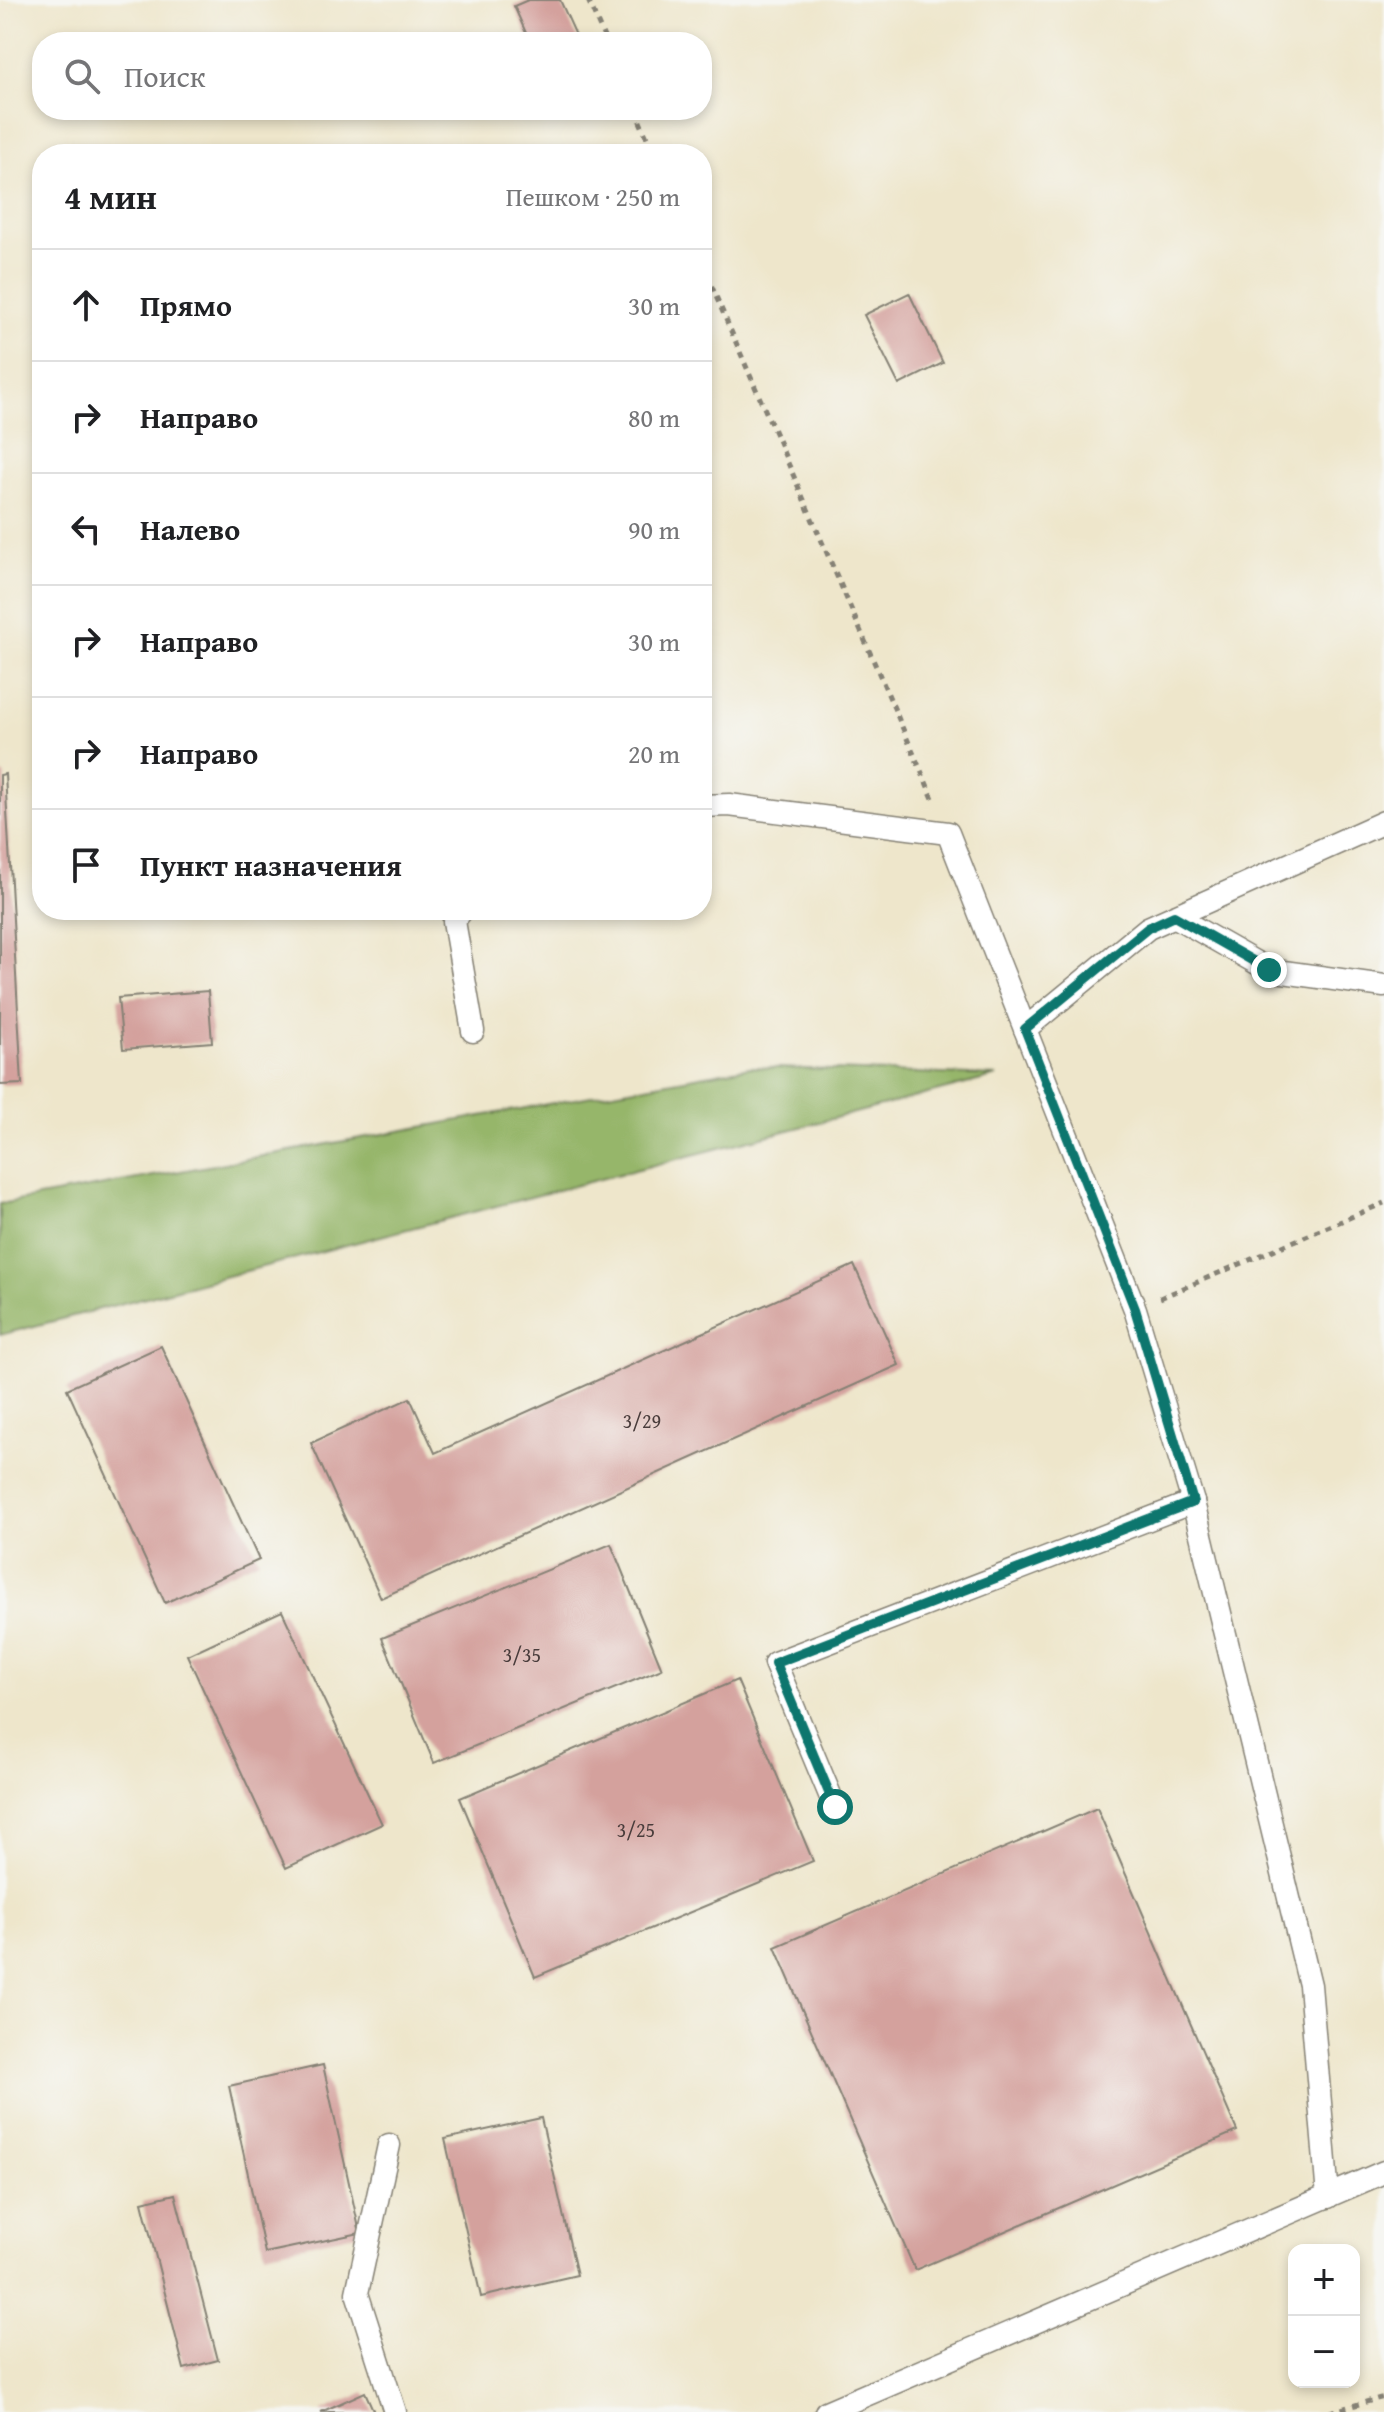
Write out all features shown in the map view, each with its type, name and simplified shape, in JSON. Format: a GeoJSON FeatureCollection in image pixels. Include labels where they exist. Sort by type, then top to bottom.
{"type":"FeatureCollection","features":[{"type":"Feature","properties":{"kind":"lane"},"geometry":{"type":"LineString","coordinates":[[712,806],[729,805],[948,833],[1135,1309],[1193,1502],[1310,1985],[1328,2197]]}},
{"type":"Feature","properties":{"kind":"lane"},"geometry":{"type":"LineString","coordinates":[[1025,1029],[1148,928],[1384,822]]}},
{"type":"Feature","properties":{"kind":"lane"},"geometry":{"type":"LineString","coordinates":[[1174,916],[1269,970],[1384,986]]}},
{"type":"Feature","properties":{"kind":"lane"},"geometry":{"type":"LineString","coordinates":[[455,920],[473,1031]]}},
{"type":"Feature","properties":{"kind":"lane"},"geometry":{"type":"LineString","coordinates":[[835,1807],[775,1663],[1193,1502]]}},
{"type":"Feature","properties":{"kind":"lane"},"geometry":{"type":"LineString","coordinates":[[389,2145],[357,2293],[395,2412]]}},
{"type":"Feature","properties":{"kind":"lane"},"geometry":{"type":"LineString","coordinates":[[826,2412],[1384,2172]]}},
{"type":"Feature","properties":{"kind":"path"},"geometry":{"type":"LineString","coordinates":[[588,0],[602,32]]}},
{"type":"Feature","properties":{"kind":"path"},"geometry":{"type":"LineString","coordinates":[[639,120],[650,144]]}},
{"type":"Feature","properties":{"kind":"path"},"geometry":{"type":"LineString","coordinates":[[712,287],[948,833]]}},
{"type":"Feature","properties":{"kind":"path"},"geometry":{"type":"LineString","coordinates":[[1135,1309],[1384,1203]]}},
{"type":"Feature","properties":{"kind":"path"},"geometry":{"type":"LineString","coordinates":[[1330,2412],[1384,2397]]}},
{"type":"Feature","properties":{"kind":"green space"},"geometry":{"type":"Polygon","coordinates":[[[750,1067],[997,1076],[0,1335],[0,1204],[750,1067]]]}},
{"type":"Feature","properties":{"kind":"building"},"geometry":{"type":"Polygon","coordinates":[[[528,0],[560,0],[574,32],[526,32],[514,6],[528,0]]]}},
{"type":"Feature","properties":{"kind":"building"},"geometry":{"type":"Polygon","coordinates":[[[909,293],[943,363],[899,385],[864,315],[909,293]]]}},
{"type":"Feature","properties":{"kind":"building"},"geometry":{"type":"Polygon","coordinates":[[[5,774],[22,1084],[0,1085],[0,775],[5,774]]]}},
{"type":"Feature","properties":{"kind":"building"},"geometry":{"type":"Polygon","coordinates":[[[208,991],[212,1042],[123,1049],[118,998],[208,991]]]}},
{"type":"Feature","properties":{"kind":"building"},"geometry":{"type":"Polygon","coordinates":[[[854,1265],[899,1365],[381,1598],[311,1443],[410,1398],[435,1453],[854,1265]]]}},
{"type":"Feature","properties":{"kind":"building"},"geometry":{"type":"Polygon","coordinates":[[[161,1346],[259,1560],[165,1603],[67,1389],[161,1346]]]}},
{"type":"Feature","properties":{"kind":"building"},"geometry":{"type":"Polygon","coordinates":[[[611,1544],[662,1669],[434,1763],[382,1638],[611,1544]]]}},
{"type":"Feature","properties":{"kind":"building"},"geometry":{"type":"Polygon","coordinates":[[[282,1611],[382,1824],[286,1868],[187,1655],[282,1611]]]}},
{"type":"Feature","properties":{"kind":"building"},"geometry":{"type":"Polygon","coordinates":[[[737,1680],[813,1861],[535,1977],[460,1798],[737,1680]]]}},
{"type":"Feature","properties":{"kind":"building"},"geometry":{"type":"Polygon","coordinates":[[[1097,1808],[1237,2131],[915,2270],[775,1947],[1097,1808]]]}},
{"type":"Feature","properties":{"kind":"building"},"geometry":{"type":"Polygon","coordinates":[[[323,2065],[360,2233],[265,2253],[229,2086],[323,2065]]]}},
{"type":"Feature","properties":{"kind":"building"},"geometry":{"type":"Polygon","coordinates":[[[541,2118],[577,2275],[481,2297],[445,2139],[541,2118]]]}},
{"type":"Feature","properties":{"kind":"building"},"geometry":{"type":"Polygon","coordinates":[[[175,2194],[218,2360],[184,2369],[142,2202],[175,2194]]]}},
{"type":"Feature","properties":{"kind":"building"},"geometry":{"type":"Polygon","coordinates":[[[365,2392],[374,2412],[321,2412],[365,2392]]]}},
{"type":"Feature","properties":{"kind":"route"},"geometry":{"type":"LineString","coordinates":[[835,1807],[775,1663],[1193,1502],[1135,1309],[1025,1029],[1148,928],[1174,916],[1269,970]]}}]}
